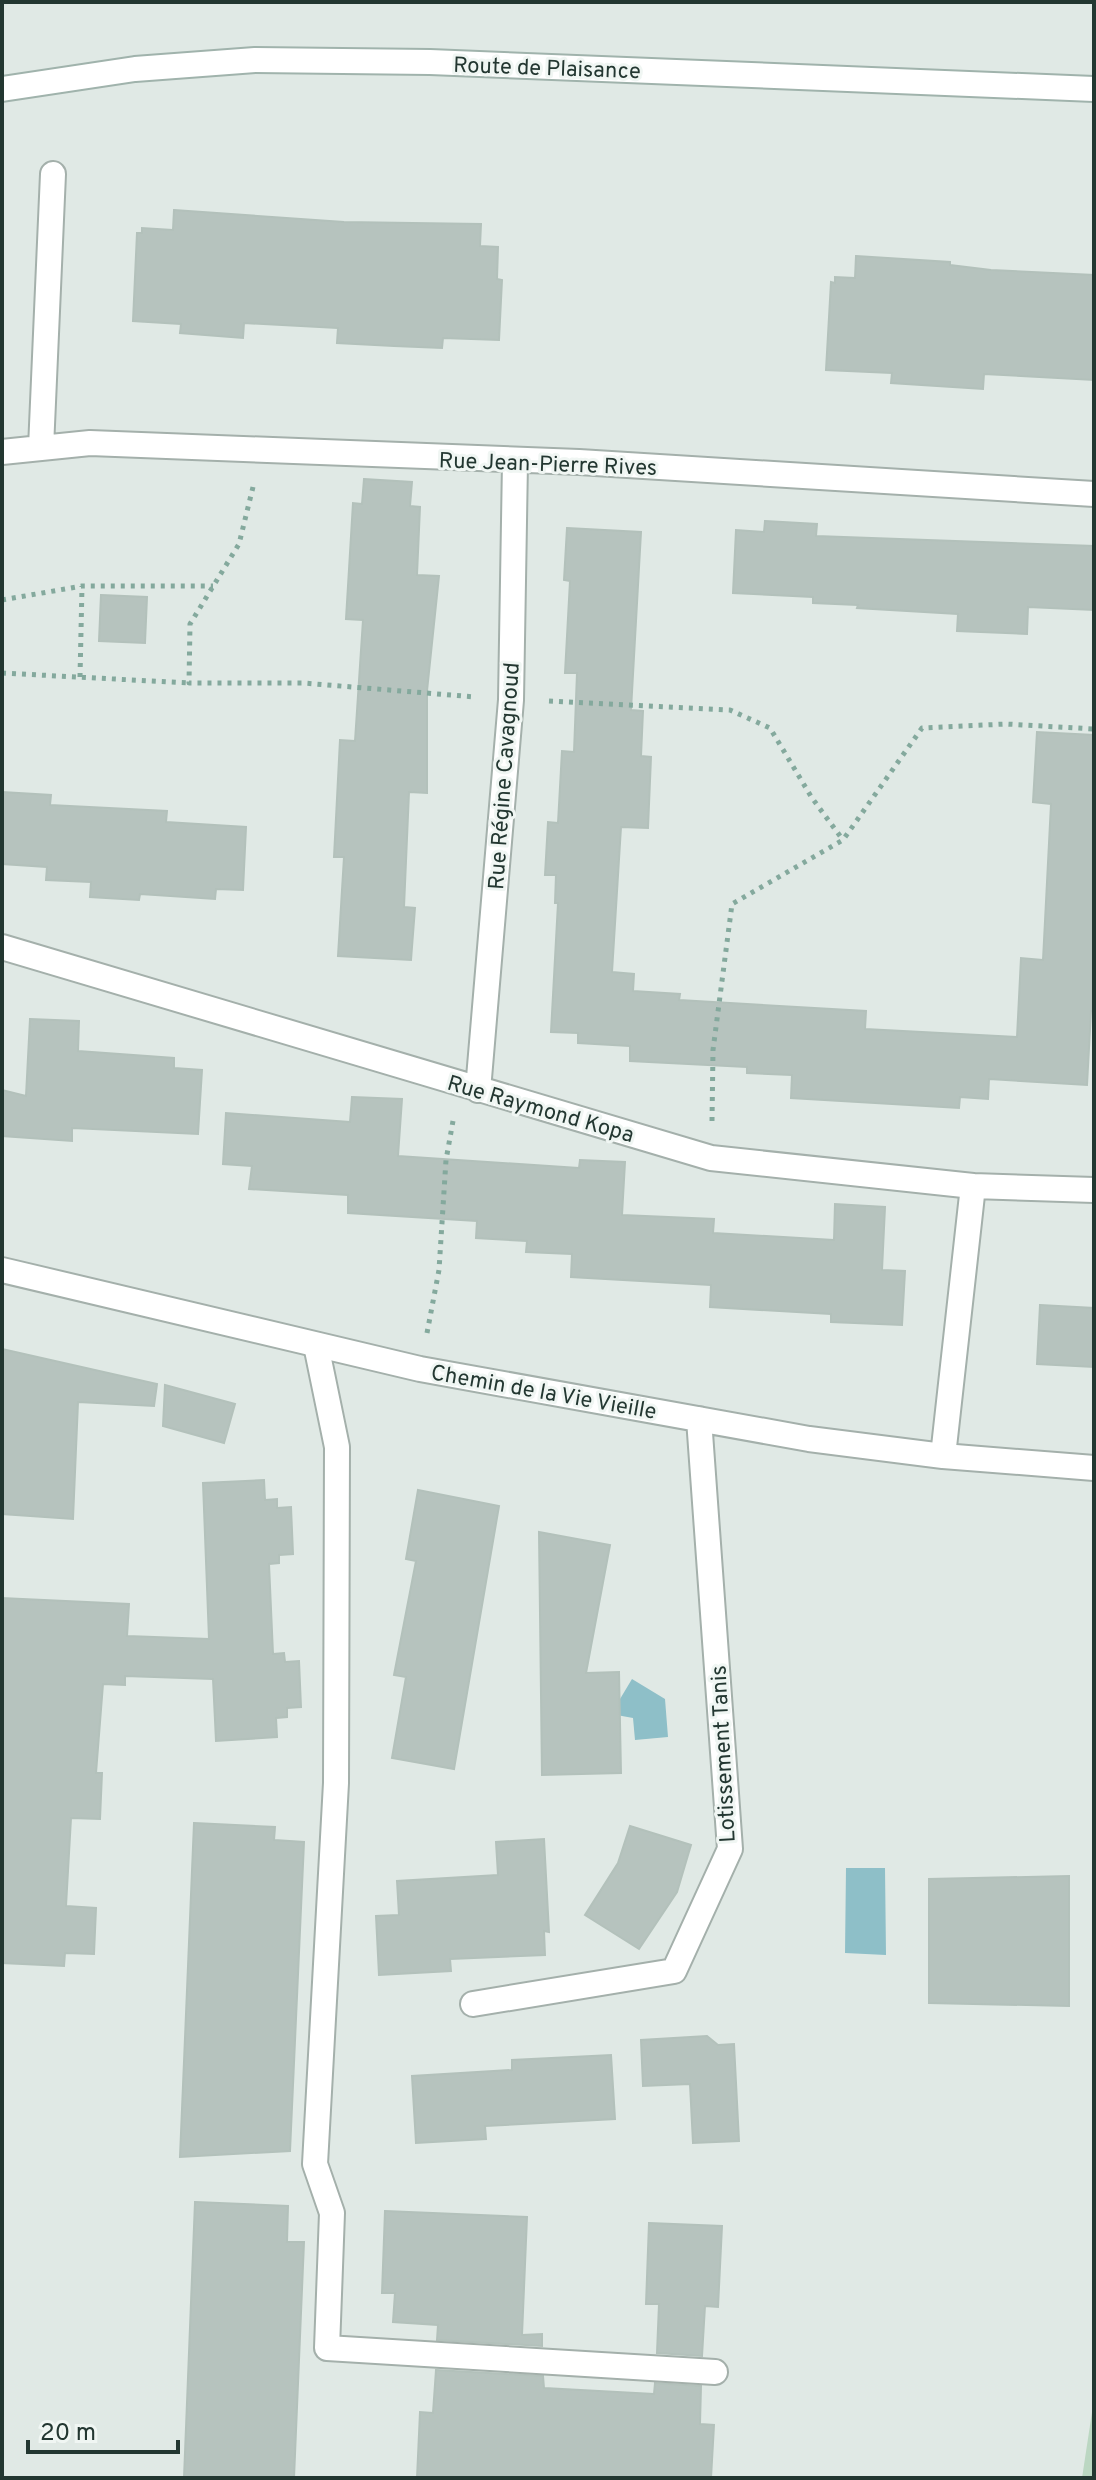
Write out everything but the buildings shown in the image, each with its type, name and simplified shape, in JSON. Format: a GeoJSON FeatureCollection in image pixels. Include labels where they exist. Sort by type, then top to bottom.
{"type":"FeatureCollection","features":[{"type":"Feature","properties":{"kind":"street","name":"Route de Plaisance"},"geometry":{"type":"LineString","coordinates":[[2,89],[135,69],[255,60],[430,62],[1094,89]]}},
{"type":"Feature","properties":{"kind":"street"},"geometry":{"type":"LineString","coordinates":[[41,448],[53,174]]}},
{"type":"Feature","properties":{"kind":"street","name":"Rue Jean-Pierre Rives"},"geometry":{"type":"LineString","coordinates":[[2,452],[90,443],[515,462],[579,462],[1094,494]]}},
{"type":"Feature","properties":{"kind":"street","name":"Rue Régine Cavagnoud"},"geometry":{"type":"LineString","coordinates":[[478,1090],[511,700],[515,462]]}},
{"type":"Feature","properties":{"kind":"street","name":"Rue Raymond Kopa"},"geometry":{"type":"LineString","coordinates":[[2,947],[711,1158],[973,1186],[1094,1190]]}},
{"type":"Feature","properties":{"kind":"street"},"geometry":{"type":"LineString","coordinates":[[943,1456],[973,1186]]}},
{"type":"Feature","properties":{"kind":"street","name":"Chemin de la Vie Vieille"},"geometry":{"type":"LineString","coordinates":[[2,1270],[420,1369],[809,1439],[943,1456],[1094,1468]]}},
{"type":"Feature","properties":{"kind":"street"},"geometry":{"type":"LineString","coordinates":[[316,1345],[337,1447],[336,1783],[315,2164],[332,2213],[327,2348],[715,2372]]}},
{"type":"Feature","properties":{"kind":"street","name":"Lotissement Tanis"},"geometry":{"type":"LineString","coordinates":[[473,2004],[674,1971],[730,1849],[699,1419]]}},
{"type":"Feature","properties":{"kind":"path"},"geometry":{"type":"LineString","coordinates":[[189,683],[190,624],[239,544],[262,451]]}},
{"type":"Feature","properties":{"kind":"path"},"geometry":{"type":"LineString","coordinates":[[2,600],[82,586],[214,586]]}},
{"type":"Feature","properties":{"kind":"path"},"geometry":{"type":"LineString","coordinates":[[80,677],[82,586]]}},
{"type":"Feature","properties":{"kind":"path"},"geometry":{"type":"LineString","coordinates":[[2,673],[189,683],[394,688],[511,700],[675,704],[730,710],[770,728],[812,798],[843,840]]}},
{"type":"Feature","properties":{"kind":"path"},"geometry":{"type":"LineString","coordinates":[[711,1158],[713,1050],[732,904],[843,840],[922,728],[1006,724],[1094,729]]}},
{"type":"Feature","properties":{"kind":"path"},"geometry":{"type":"LineString","coordinates":[[420,1369],[439,1270],[446,1160],[455,1111],[478,1090]]}},
{"type":"Feature","properties":{"kind":"green space"},"geometry":{"type":"Polygon","coordinates":[[[1094,2399],[1094,2478],[1082,2478],[1094,2399]]]}},
{"type":"Feature","properties":{"kind":"water"},"geometry":{"type":"Polygon","coordinates":[[[632,1679],[665,1699],[668,1737],[635,1740],[633,1718],[611,1714],[632,1679]]]}},
{"type":"Feature","properties":{"kind":"water"},"geometry":{"type":"Polygon","coordinates":[[[846,1868],[885,1868],[886,1955],[845,1953],[846,1868]]]}}]}
